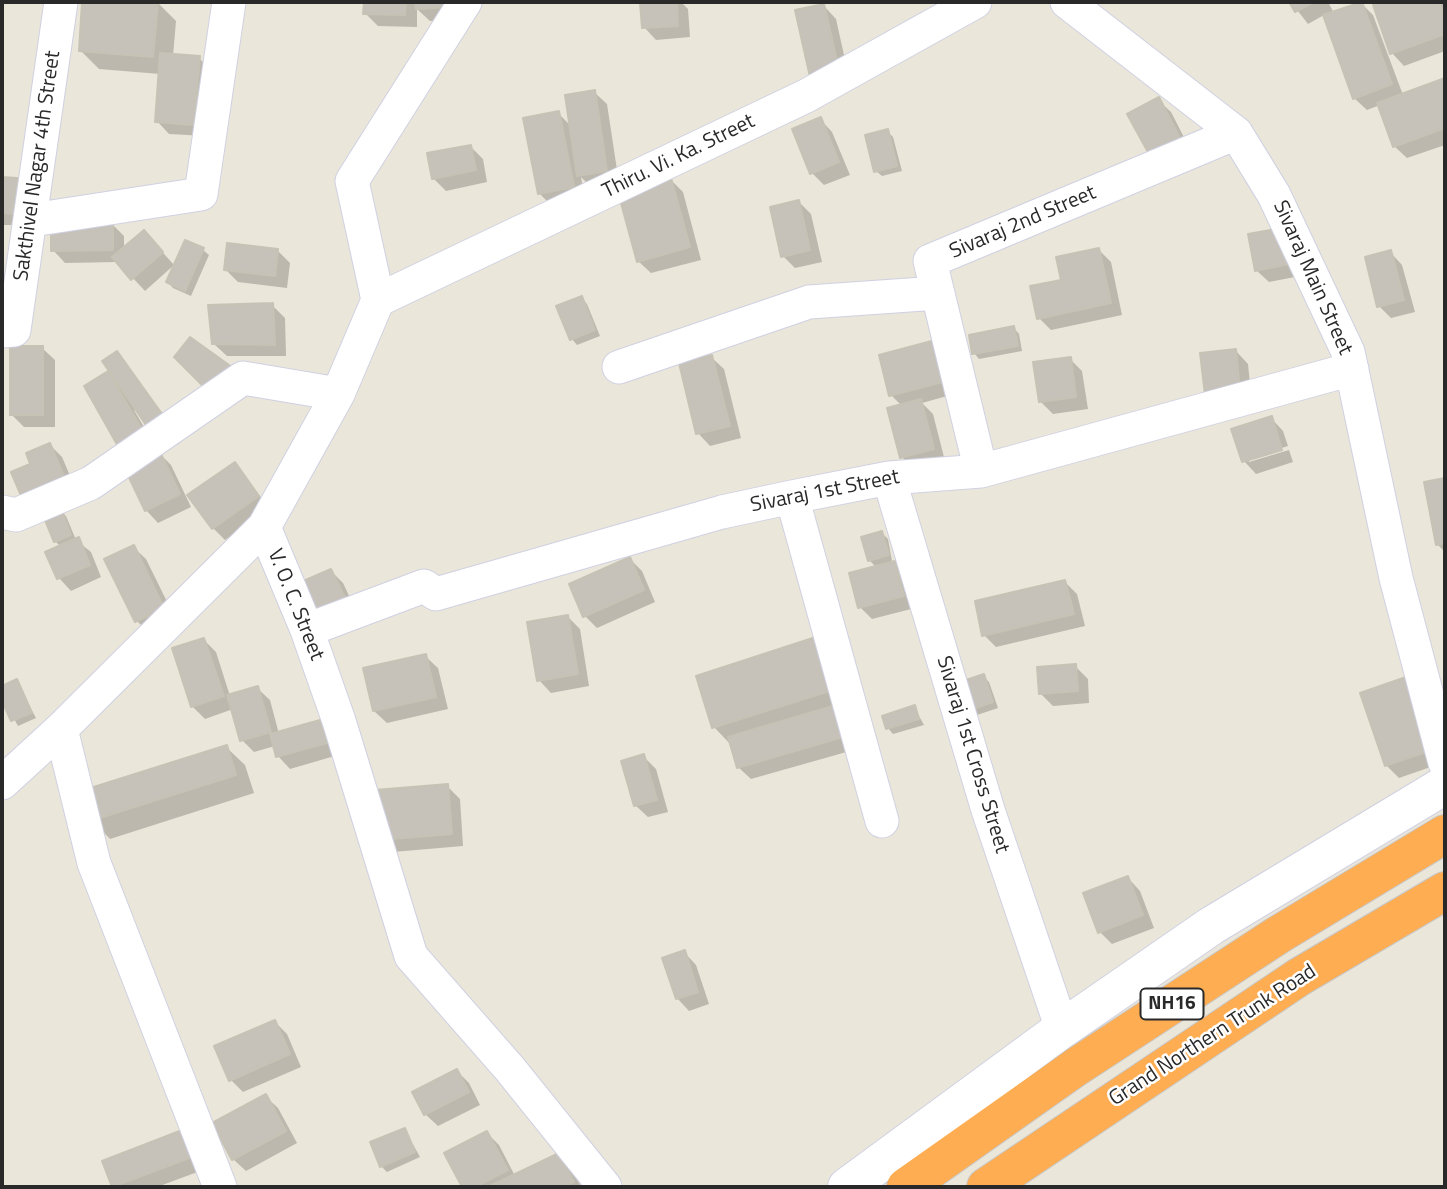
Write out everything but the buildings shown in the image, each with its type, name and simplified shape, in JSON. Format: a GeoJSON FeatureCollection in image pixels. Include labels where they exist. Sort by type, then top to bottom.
{"type":"FeatureCollection","features":[{"type":"Feature","properties":{"kind":"highway","name":"NH16"},"geometry":{"type":"LineString","coordinates":[[906,1187],[1076,1066],[1278,935],[1445,834]]}},
{"type":"Feature","properties":{"kind":"highway","name":"Grand Northern Trunk Road"},"geometry":{"type":"LineString","coordinates":[[986,1187],[1299,977],[1445,891]]}},
{"type":"Feature","properties":{"kind":"street","name":"Sakthivel Nagar 4th Street"},"geometry":{"type":"LineString","coordinates":[[8,331],[32,220],[61,2]]}},
{"type":"Feature","properties":{"kind":"street"},"geometry":{"type":"LineString","coordinates":[[32,220],[201,194],[229,2]]}},
{"type":"Feature","properties":{"kind":"street"},"geometry":{"type":"LineString","coordinates":[[378,300],[352,181],[465,2]]}},
{"type":"Feature","properties":{"kind":"street","name":"Thiru. Vi. Ka. Street"},"geometry":{"type":"LineString","coordinates":[[378,300],[806,96],[975,2]]}},
{"type":"Feature","properties":{"kind":"street","name":"Sivaraj Main Street"},"geometry":{"type":"LineString","coordinates":[[1067,2],[1236,133],[1274,195],[1348,352],[1396,579],[1445,763]]}},
{"type":"Feature","properties":{"kind":"street","name":"Sivaraj 2nd Street"},"geometry":{"type":"LineString","coordinates":[[981,471],[930,261],[1236,133]]}},
{"type":"Feature","properties":{"kind":"street"},"geometry":{"type":"LineString","coordinates":[[620,367],[809,302],[938,293]]}},
{"type":"Feature","properties":{"kind":"street","name":"V. O. C. Street"},"geometry":{"type":"LineString","coordinates":[[378,300],[338,394],[264,527],[307,630],[339,721],[411,956],[510,1069],[605,1187]]}},
{"type":"Feature","properties":{"kind":"street","name":"Sivaraj 1st Street"},"geometry":{"type":"LineString","coordinates":[[307,630],[424,586],[436,594],[722,512],[792,497],[889,478],[981,471],[1352,369]]}},
{"type":"Feature","properties":{"kind":"street"},"geometry":{"type":"LineString","coordinates":[[2,512],[16,515],[91,483],[243,377],[338,394]]}},
{"type":"Feature","properties":{"kind":"street","name":"Sivaraj 1st Cross Street"},"geometry":{"type":"LineString","coordinates":[[889,478],[988,810],[1062,1029]]}},
{"type":"Feature","properties":{"kind":"street"},"geometry":{"type":"LineString","coordinates":[[792,497],[882,821]]}},
{"type":"Feature","properties":{"kind":"street"},"geometry":{"type":"LineString","coordinates":[[2,783],[61,729],[264,527]]}},
{"type":"Feature","properties":{"kind":"street"},"geometry":{"type":"LineString","coordinates":[[61,729],[93,863],[220,1187]]}},
{"type":"Feature","properties":{"kind":"street"},"geometry":{"type":"LineString","coordinates":[[847,1187],[1062,1029],[1211,926],[1445,785]]}}]}
